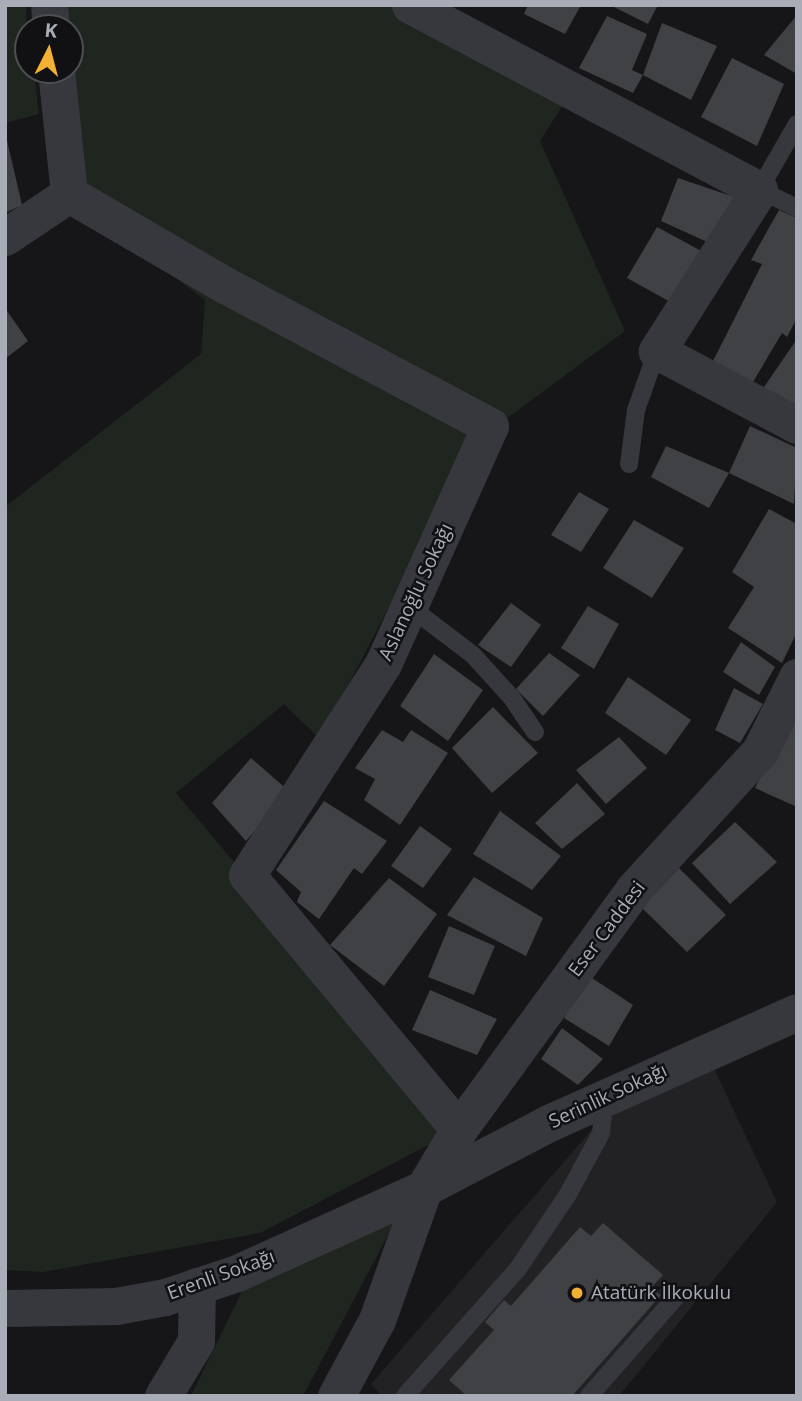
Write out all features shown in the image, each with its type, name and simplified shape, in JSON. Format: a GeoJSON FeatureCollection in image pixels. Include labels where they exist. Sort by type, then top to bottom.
{"type":"FeatureCollection","features":[{"type":"Feature","properties":{"kind":"street"},"geometry":{"type":"LineString","coordinates":[[410,5],[759,190],[657,351],[797,425]]}},
{"type":"Feature","properties":{"kind":"street"},"geometry":{"type":"LineString","coordinates":[[5,237],[69,194],[57,84]]}},
{"type":"Feature","properties":{"kind":"street","name":"Aslanoğlu Sokağı"},"geometry":{"type":"LineString","coordinates":[[69,194],[225,285],[490,426],[383,664],[247,876],[459,1129]]}},
{"type":"Feature","properties":{"kind":"street","name":"Eser Caddesi"},"geometry":{"type":"LineString","coordinates":[[336,1396],[377,1320],[424,1188],[459,1129],[634,890],[760,751],[797,677]]}},
{"type":"Feature","properties":{"kind":"street","name":"Serinlik Sokağı"},"geometry":{"type":"LineString","coordinates":[[424,1188],[605,1097],[797,1012]]}},
{"type":"Feature","properties":{"kind":"street","name":"Erenli Sokağı"},"geometry":{"type":"LineString","coordinates":[[5,1308],[116,1306],[197,1286],[237,1273],[424,1188]]}},
{"type":"Feature","properties":{"kind":"street"},"geometry":{"type":"LineString","coordinates":[[163,1396],[196,1341],[197,1286]]}},
{"type":"Feature","properties":{"kind":"lane"},"geometry":{"type":"LineString","coordinates":[[797,124],[759,190],[797,208]]}},
{"type":"Feature","properties":{"kind":"lane"},"geometry":{"type":"LineString","coordinates":[[629,464],[636,410],[657,351]]}},
{"type":"Feature","properties":{"kind":"lane"},"geometry":{"type":"LineString","coordinates":[[410,607],[473,656],[512,698],[535,732]]}},
{"type":"Feature","properties":{"kind":"lane"},"geometry":{"type":"LineString","coordinates":[[405,1396],[517,1270],[567,1196],[601,1133],[605,1097]]}},
{"type":"Feature","properties":{"kind":"lane"},"geometry":{"type":"LineString","coordinates":[[589,1396],[676,1297]]}},
{"type":"Feature","properties":{"kind":"shaded area"},"geometry":{"type":"Polygon","coordinates":[[[5,5],[26,5],[26,14],[14,14],[14,84],[36,84],[39,114],[5,123],[5,5]]]}},
{"type":"Feature","properties":{"kind":"shaded area"},"geometry":{"type":"Polygon","coordinates":[[[66,5],[428,5],[575,86],[540,141],[625,331],[476,441],[320,739],[284,704],[176,793],[459,1129],[260,1233],[43,1272],[5,1270],[5,507],[201,354],[205,300],[82,208],[72,84],[84,84],[84,14],[67,14],[66,5]]]}},
{"type":"Feature","properties":{"kind":"shaded area","name":"Atatürk İlkokulu"},"geometry":{"type":"Polygon","coordinates":[[[710,1060],[777,1202],[619,1396],[381,1396],[371,1384],[595,1126],[710,1060]]]}},
{"type":"Feature","properties":{"kind":"shaded area"},"geometry":{"type":"Polygon","coordinates":[[[398,1216],[303,1396],[191,1396],[242,1291],[398,1216]]]}},
{"type":"Feature","properties":{"kind":"building"},"geometry":{"type":"Polygon","coordinates":[[[528,5],[581,5],[565,34],[524,14],[528,5]]]}},
{"type":"Feature","properties":{"kind":"building"},"geometry":{"type":"Polygon","coordinates":[[[610,5],[658,5],[648,24],[610,5]]]}},
{"type":"Feature","properties":{"kind":"building"},"geometry":{"type":"Polygon","coordinates":[[[797,15],[797,74],[764,55],[797,15]]]}},
{"type":"Feature","properties":{"kind":"building"},"geometry":{"type":"Polygon","coordinates":[[[607,16],[647,34],[632,70],[643,75],[633,93],[579,68],[607,16]]]}},
{"type":"Feature","properties":{"kind":"building"},"geometry":{"type":"Polygon","coordinates":[[[662,23],[717,46],[691,100],[643,75],[662,23]]]}},
{"type":"Feature","properties":{"kind":"building"},"geometry":{"type":"Polygon","coordinates":[[[732,58],[784,84],[757,146],[701,117],[732,58]]]}},
{"type":"Feature","properties":{"kind":"building"},"geometry":{"type":"Polygon","coordinates":[[[5,137],[22,205],[5,213],[5,137]]]}},
{"type":"Feature","properties":{"kind":"building"},"geometry":{"type":"Polygon","coordinates":[[[678,178],[743,200],[714,245],[661,221],[678,178]]]}},
{"type":"Feature","properties":{"kind":"building"},"geometry":{"type":"Polygon","coordinates":[[[779,210],[797,218],[797,318],[787,337],[782,333],[753,382],[713,361],[762,264],[751,260],[779,210]]]}},
{"type":"Feature","properties":{"kind":"building"},"geometry":{"type":"Polygon","coordinates":[[[657,227],[705,253],[674,304],[627,278],[657,227]]]}},
{"type":"Feature","properties":{"kind":"building"},"geometry":{"type":"Polygon","coordinates":[[[5,308],[28,341],[5,359],[5,308]]]}},
{"type":"Feature","properties":{"kind":"building"},"geometry":{"type":"Polygon","coordinates":[[[797,339],[797,409],[760,393],[797,339]]]}},
{"type":"Feature","properties":{"kind":"building"},"geometry":{"type":"Polygon","coordinates":[[[750,426],[797,448],[794,504],[729,473],[750,426]]]}},
{"type":"Feature","properties":{"kind":"building"},"geometry":{"type":"Polygon","coordinates":[[[666,446],[729,473],[709,508],[651,477],[666,446]]]}},
{"type":"Feature","properties":{"kind":"building"},"geometry":{"type":"Polygon","coordinates":[[[579,492],[609,509],[581,552],[551,535],[579,492]]]}},
{"type":"Feature","properties":{"kind":"building"},"geometry":{"type":"Polygon","coordinates":[[[769,509],[797,524],[797,632],[782,663],[728,628],[754,587],[732,572],[769,509]]]}},
{"type":"Feature","properties":{"kind":"building"},"geometry":{"type":"Polygon","coordinates":[[[634,520],[684,548],[652,598],[603,568],[634,520]]]}},
{"type":"Feature","properties":{"kind":"building"},"geometry":{"type":"Polygon","coordinates":[[[511,603],[541,625],[511,667],[478,645],[511,603]]]}},
{"type":"Feature","properties":{"kind":"building"},"geometry":{"type":"Polygon","coordinates":[[[588,606],[619,624],[594,669],[561,648],[588,606]]]}},
{"type":"Feature","properties":{"kind":"building"},"geometry":{"type":"Polygon","coordinates":[[[741,642],[775,667],[759,695],[723,672],[741,642]]]}},
{"type":"Feature","properties":{"kind":"building"},"geometry":{"type":"Polygon","coordinates":[[[549,653],[580,675],[543,716],[516,689],[549,653]]]}},
{"type":"Feature","properties":{"kind":"building"},"geometry":{"type":"Polygon","coordinates":[[[434,654],[483,690],[448,741],[400,706],[434,654]]]}},
{"type":"Feature","properties":{"kind":"building"},"geometry":{"type":"Polygon","coordinates":[[[628,677],[691,720],[666,755],[605,713],[628,677]]]}},
{"type":"Feature","properties":{"kind":"building"},"geometry":{"type":"Polygon","coordinates":[[[734,688],[763,704],[740,743],[715,730],[734,688]]]}},
{"type":"Feature","properties":{"kind":"building"},"geometry":{"type":"Polygon","coordinates":[[[797,705],[797,807],[755,788],[797,705]]]}},
{"type":"Feature","properties":{"kind":"building"},"geometry":{"type":"Polygon","coordinates":[[[493,707],[538,753],[492,793],[452,748],[493,707]]]}},
{"type":"Feature","properties":{"kind":"building"},"geometry":{"type":"Polygon","coordinates":[[[382,730],[403,742],[411,730],[448,753],[400,825],[364,800],[375,779],[355,768],[382,730]]]}},
{"type":"Feature","properties":{"kind":"building"},"geometry":{"type":"Polygon","coordinates":[[[619,737],[647,768],[606,804],[576,770],[619,737]]]}},
{"type":"Feature","properties":{"kind":"building"},"geometry":{"type":"Polygon","coordinates":[[[251,758],[289,791],[246,841],[212,803],[251,758]]]}},
{"type":"Feature","properties":{"kind":"building"},"geometry":{"type":"Polygon","coordinates":[[[577,783],[605,814],[562,849],[535,823],[577,783]]]}},
{"type":"Feature","properties":{"kind":"building"},"geometry":{"type":"Polygon","coordinates":[[[324,801],[387,841],[362,874],[354,868],[319,919],[297,902],[301,892],[276,870],[324,801]]]}},
{"type":"Feature","properties":{"kind":"building"},"geometry":{"type":"Polygon","coordinates":[[[500,811],[561,856],[532,890],[473,854],[500,811]]]}},
{"type":"Feature","properties":{"kind":"building"},"geometry":{"type":"Polygon","coordinates":[[[735,822],[777,862],[730,904],[692,863],[735,822]]]}},
{"type":"Feature","properties":{"kind":"building"},"geometry":{"type":"Polygon","coordinates":[[[420,826],[452,849],[423,888],[391,866],[420,826]]]}},
{"type":"Feature","properties":{"kind":"building"},"geometry":{"type":"Polygon","coordinates":[[[679,868],[726,915],[687,952],[641,907],[679,868]]]}},
{"type":"Feature","properties":{"kind":"building"},"geometry":{"type":"Polygon","coordinates":[[[474,877],[543,918],[526,956],[447,915],[474,877]]]}},
{"type":"Feature","properties":{"kind":"building"},"geometry":{"type":"Polygon","coordinates":[[[389,878],[437,914],[384,986],[330,945],[389,878]]]}},
{"type":"Feature","properties":{"kind":"building"},"geometry":{"type":"Polygon","coordinates":[[[449,926],[495,946],[474,995],[428,977],[449,926]]]}},
{"type":"Feature","properties":{"kind":"building"},"geometry":{"type":"Polygon","coordinates":[[[589,976],[633,1005],[609,1046],[564,1018],[589,976]]]}},
{"type":"Feature","properties":{"kind":"building"},"geometry":{"type":"Polygon","coordinates":[[[430,990],[497,1019],[477,1055],[412,1030],[430,990]]]}},
{"type":"Feature","properties":{"kind":"building"},"geometry":{"type":"Polygon","coordinates":[[[562,1028],[603,1059],[578,1085],[541,1059],[562,1028]]]}},
{"type":"Feature","properties":{"kind":"building"},"geometry":{"type":"Polygon","coordinates":[[[603,1223],[663,1275],[650,1289],[661,1295],[572,1396],[467,1396],[449,1380],[494,1330],[485,1322],[504,1300],[511,1306],[580,1227],[591,1236],[603,1223]]]}},
{"type":"Feature","properties":{"kind":"place","name":"Atatürk İlkokulu"},"geometry":{"type":"Point","coordinates":[577,1293]}}]}
